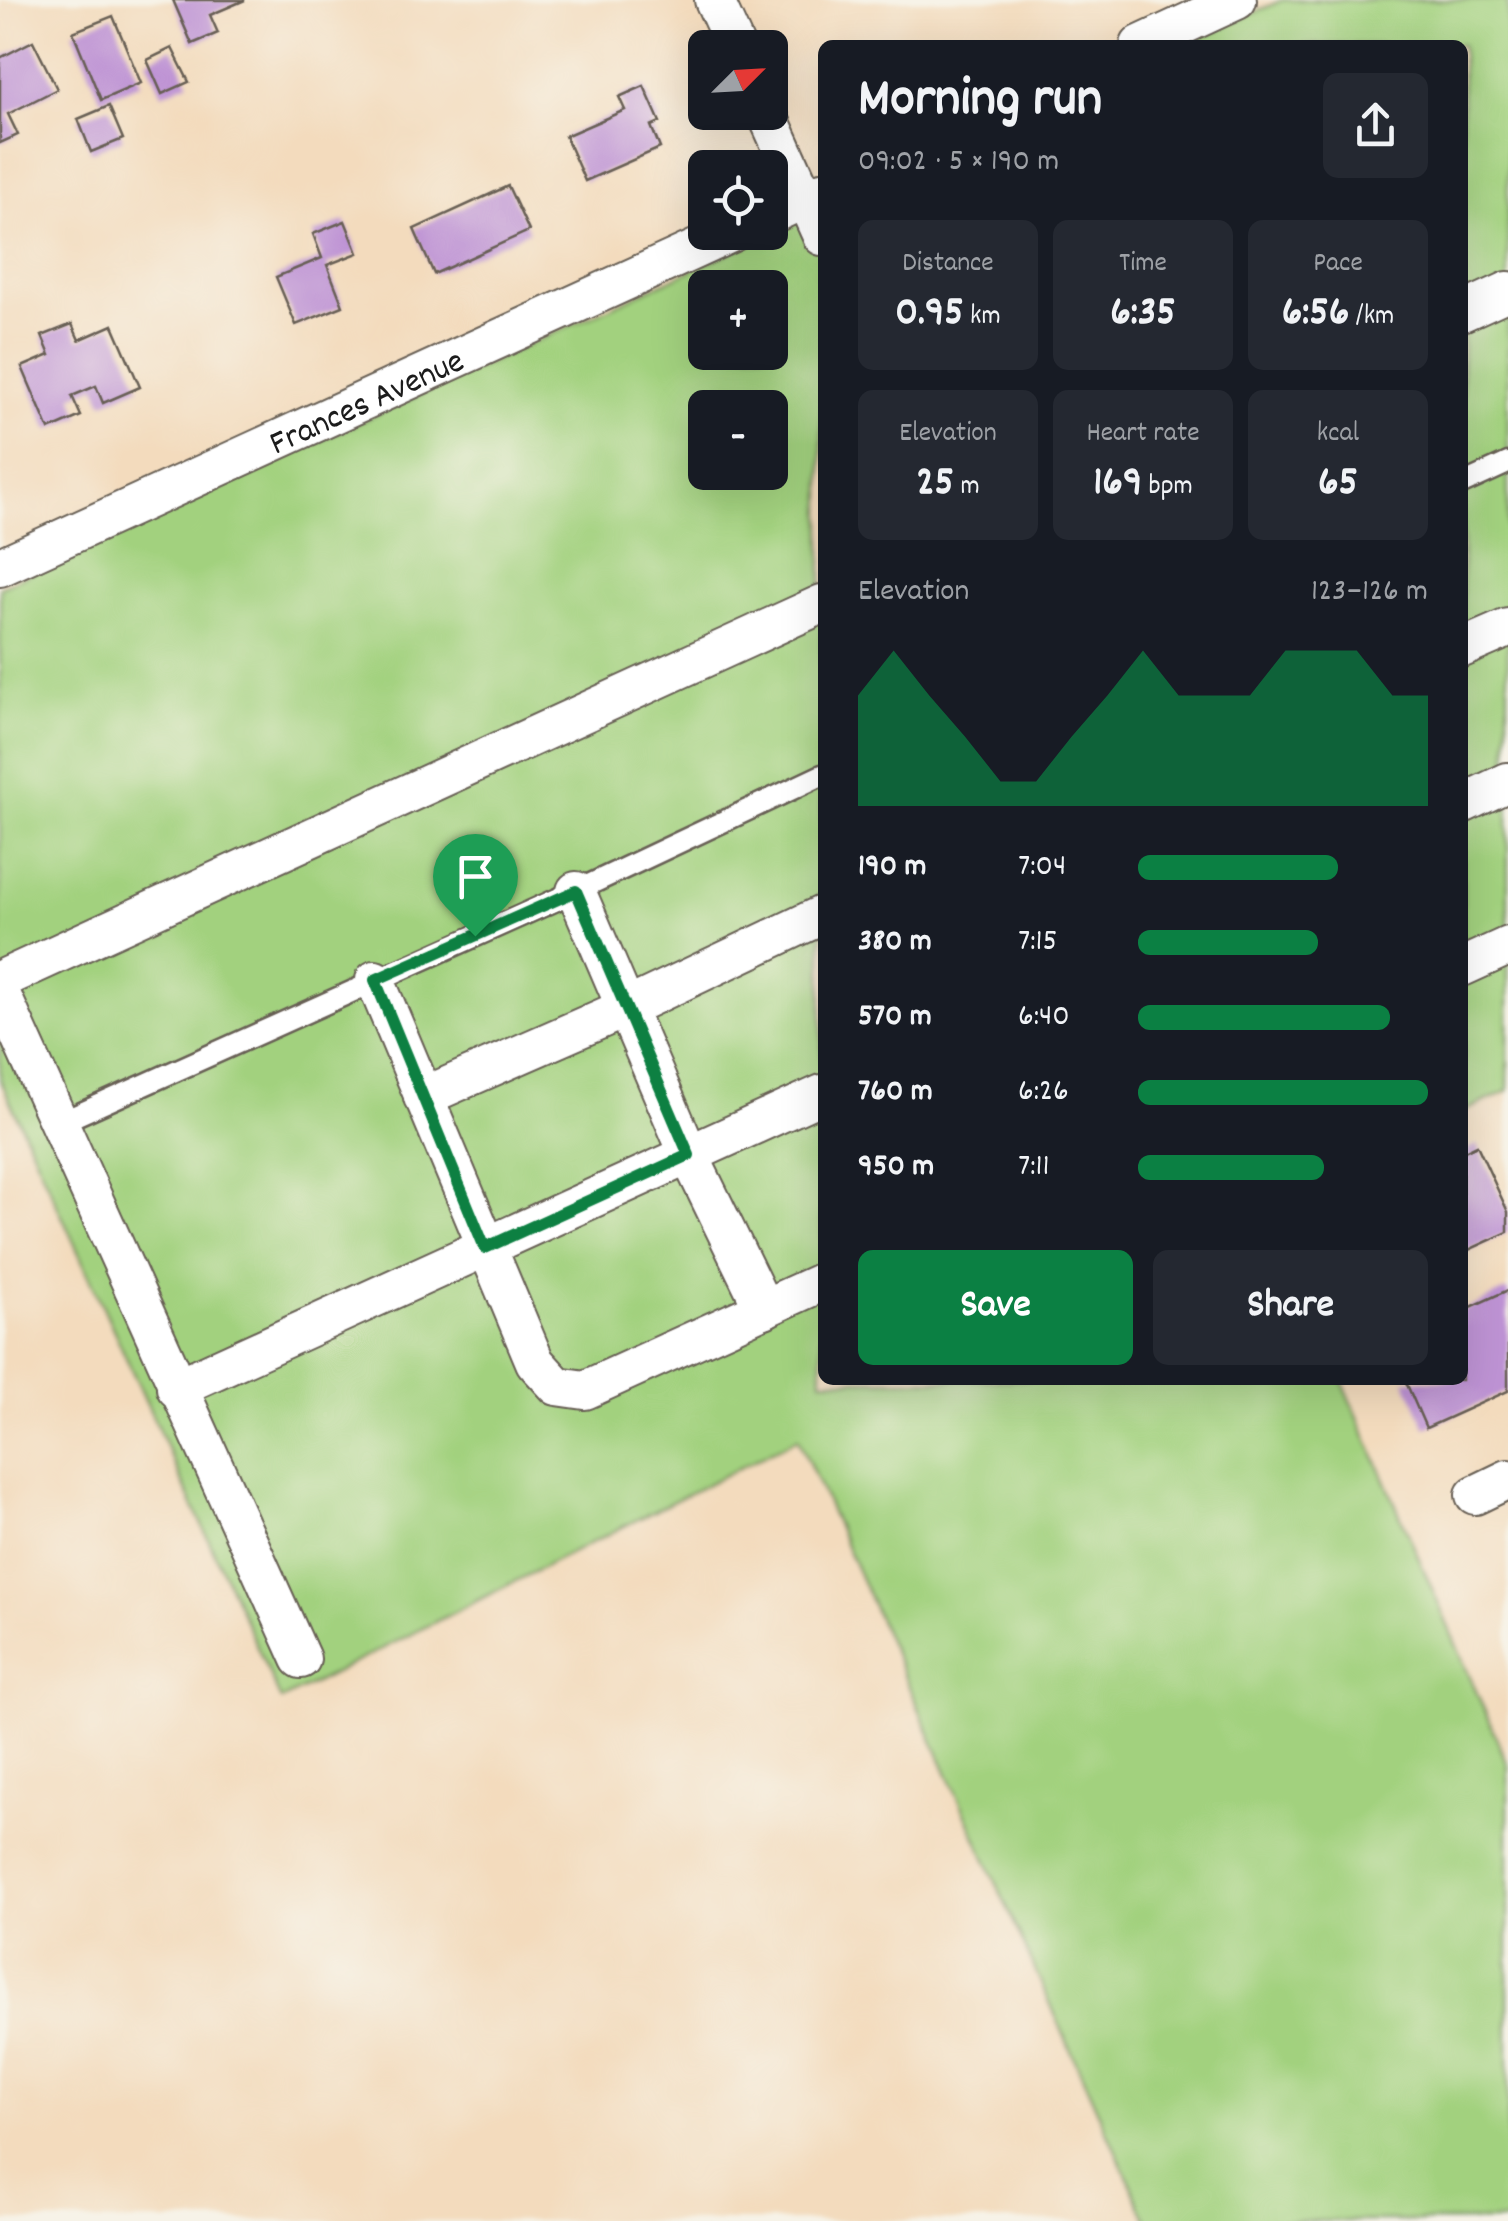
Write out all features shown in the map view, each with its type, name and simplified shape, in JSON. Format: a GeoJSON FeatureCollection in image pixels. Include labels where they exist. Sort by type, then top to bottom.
{"type":"FeatureCollection","features":[{"type":"Feature","properties":{"kind":"street"},"geometry":{"type":"LineString","coordinates":[[714,0],[728,30]]}},
{"type":"Feature","properties":{"kind":"street"},"geometry":{"type":"LineString","coordinates":[[1151,40],[1238,0]]}},
{"type":"Feature","properties":{"kind":"street"},"geometry":{"type":"LineString","coordinates":[[776,130],[814,195],[788,207]]}},
{"type":"Feature","properties":{"kind":"street","name":"Frances Avenue"},"geometry":{"type":"LineString","coordinates":[[0,567],[693,250]]}},
{"type":"Feature","properties":{"kind":"street"},"geometry":{"type":"LineString","coordinates":[[1468,309],[1508,291]]}},
{"type":"Feature","properties":{"kind":"street"},"geometry":{"type":"LineString","coordinates":[[0,980],[818,606]]}},
{"type":"Feature","properties":{"kind":"street"},"geometry":{"type":"LineString","coordinates":[[1468,645],[1508,628]]}},
{"type":"Feature","properties":{"kind":"street"},"geometry":{"type":"LineString","coordinates":[[1468,801],[1508,782]]}},
{"type":"Feature","properties":{"kind":"street"},"geometry":{"type":"LineString","coordinates":[[576,891],[689,1155],[764,1309]]}},
{"type":"Feature","properties":{"kind":"street"},"geometry":{"type":"LineString","coordinates":[[423,1097],[626,1008],[818,917]]}},
{"type":"Feature","properties":{"kind":"street"},"geometry":{"type":"LineString","coordinates":[[1468,964],[1508,946]]}},
{"type":"Feature","properties":{"kind":"street"},"geometry":{"type":"LineString","coordinates":[[375,980],[536,1362],[557,1386],[584,1390],[818,1284]]}},
{"type":"Feature","properties":{"kind":"street"},"geometry":{"type":"LineString","coordinates":[[0,992],[301,1659]]}},
{"type":"Feature","properties":{"kind":"street"},"geometry":{"type":"LineString","coordinates":[[176,1388],[818,1096]]}},
{"type":"Feature","properties":{"kind":"lane"},"geometry":{"type":"LineString","coordinates":[[1468,481],[1508,464]]}},
{"type":"Feature","properties":{"kind":"lane"},"geometry":{"type":"LineString","coordinates":[[57,1124],[576,891],[818,777]]}},
{"type":"Feature","properties":{"kind":"green space"},"geometry":{"type":"Polygon","coordinates":[[[1282,0],[1508,0],[1508,1091],[1468,1110],[1468,40],[1194,40],[1282,0]]]}},
{"type":"Feature","properties":{"kind":"green space"},"geometry":{"type":"Polygon","coordinates":[[[818,212],[818,1385],[1344,1385],[1508,1765],[1508,2221],[1147,2221],[798,1438],[281,1700],[0,1079],[0,587],[688,271],[688,370],[788,370],[788,270],[691,270],[735,250],[788,250],[788,226],[818,212]]]}},
{"type":"Feature","properties":{"kind":"building"},"geometry":{"type":"Polygon","coordinates":[[[173,0],[245,0],[210,15],[218,33],[192,44],[173,0]]]}},
{"type":"Feature","properties":{"kind":"building"},"geometry":{"type":"Polygon","coordinates":[[[113,16],[141,83],[101,100],[73,32],[113,16]]]}},
{"type":"Feature","properties":{"kind":"building"},"geometry":{"type":"Polygon","coordinates":[[[33,41],[57,89],[8,114],[18,135],[0,143],[0,58],[33,41]]]}},
{"type":"Feature","properties":{"kind":"building"},"geometry":{"type":"Polygon","coordinates":[[[172,48],[189,82],[162,94],[147,60],[172,48]]]}},
{"type":"Feature","properties":{"kind":"building"},"geometry":{"type":"Polygon","coordinates":[[[644,86],[660,122],[651,126],[660,148],[585,181],[565,136],[625,110],[619,97],[644,86]]]}},
{"type":"Feature","properties":{"kind":"building"},"geometry":{"type":"Polygon","coordinates":[[[109,106],[123,139],[91,152],[78,119],[109,106]]]}},
{"type":"Feature","properties":{"kind":"building"},"geometry":{"type":"Polygon","coordinates":[[[508,186],[529,231],[434,274],[414,229],[508,186]]]}},
{"type":"Feature","properties":{"kind":"building"},"geometry":{"type":"Polygon","coordinates":[[[345,221],[358,253],[327,265],[343,306],[296,325],[276,277],[322,258],[313,234],[345,221]]]}},
{"type":"Feature","properties":{"kind":"building"},"geometry":{"type":"Polygon","coordinates":[[[72,324],[79,340],[113,325],[140,387],[103,403],[96,386],[72,396],[81,416],[49,430],[22,367],[50,355],[42,336],[72,324]]]}},
{"type":"Feature","properties":{"kind":"building"},"geometry":{"type":"Polygon","coordinates":[[[1477,1145],[1508,1212],[1508,1232],[1468,1250],[1468,1149],[1477,1145]]]}},
{"type":"Feature","properties":{"kind":"building"},"geometry":{"type":"Polygon","coordinates":[[[1508,1290],[1508,1391],[1426,1428],[1407,1385],[1468,1385],[1468,1308],[1508,1290]]]}},
{"type":"Feature","properties":{"kind":"route"},"geometry":{"type":"LineString","coordinates":[[576,891],[689,1155],[485,1248],[375,980],[475,936],[576,891]]}}]}
